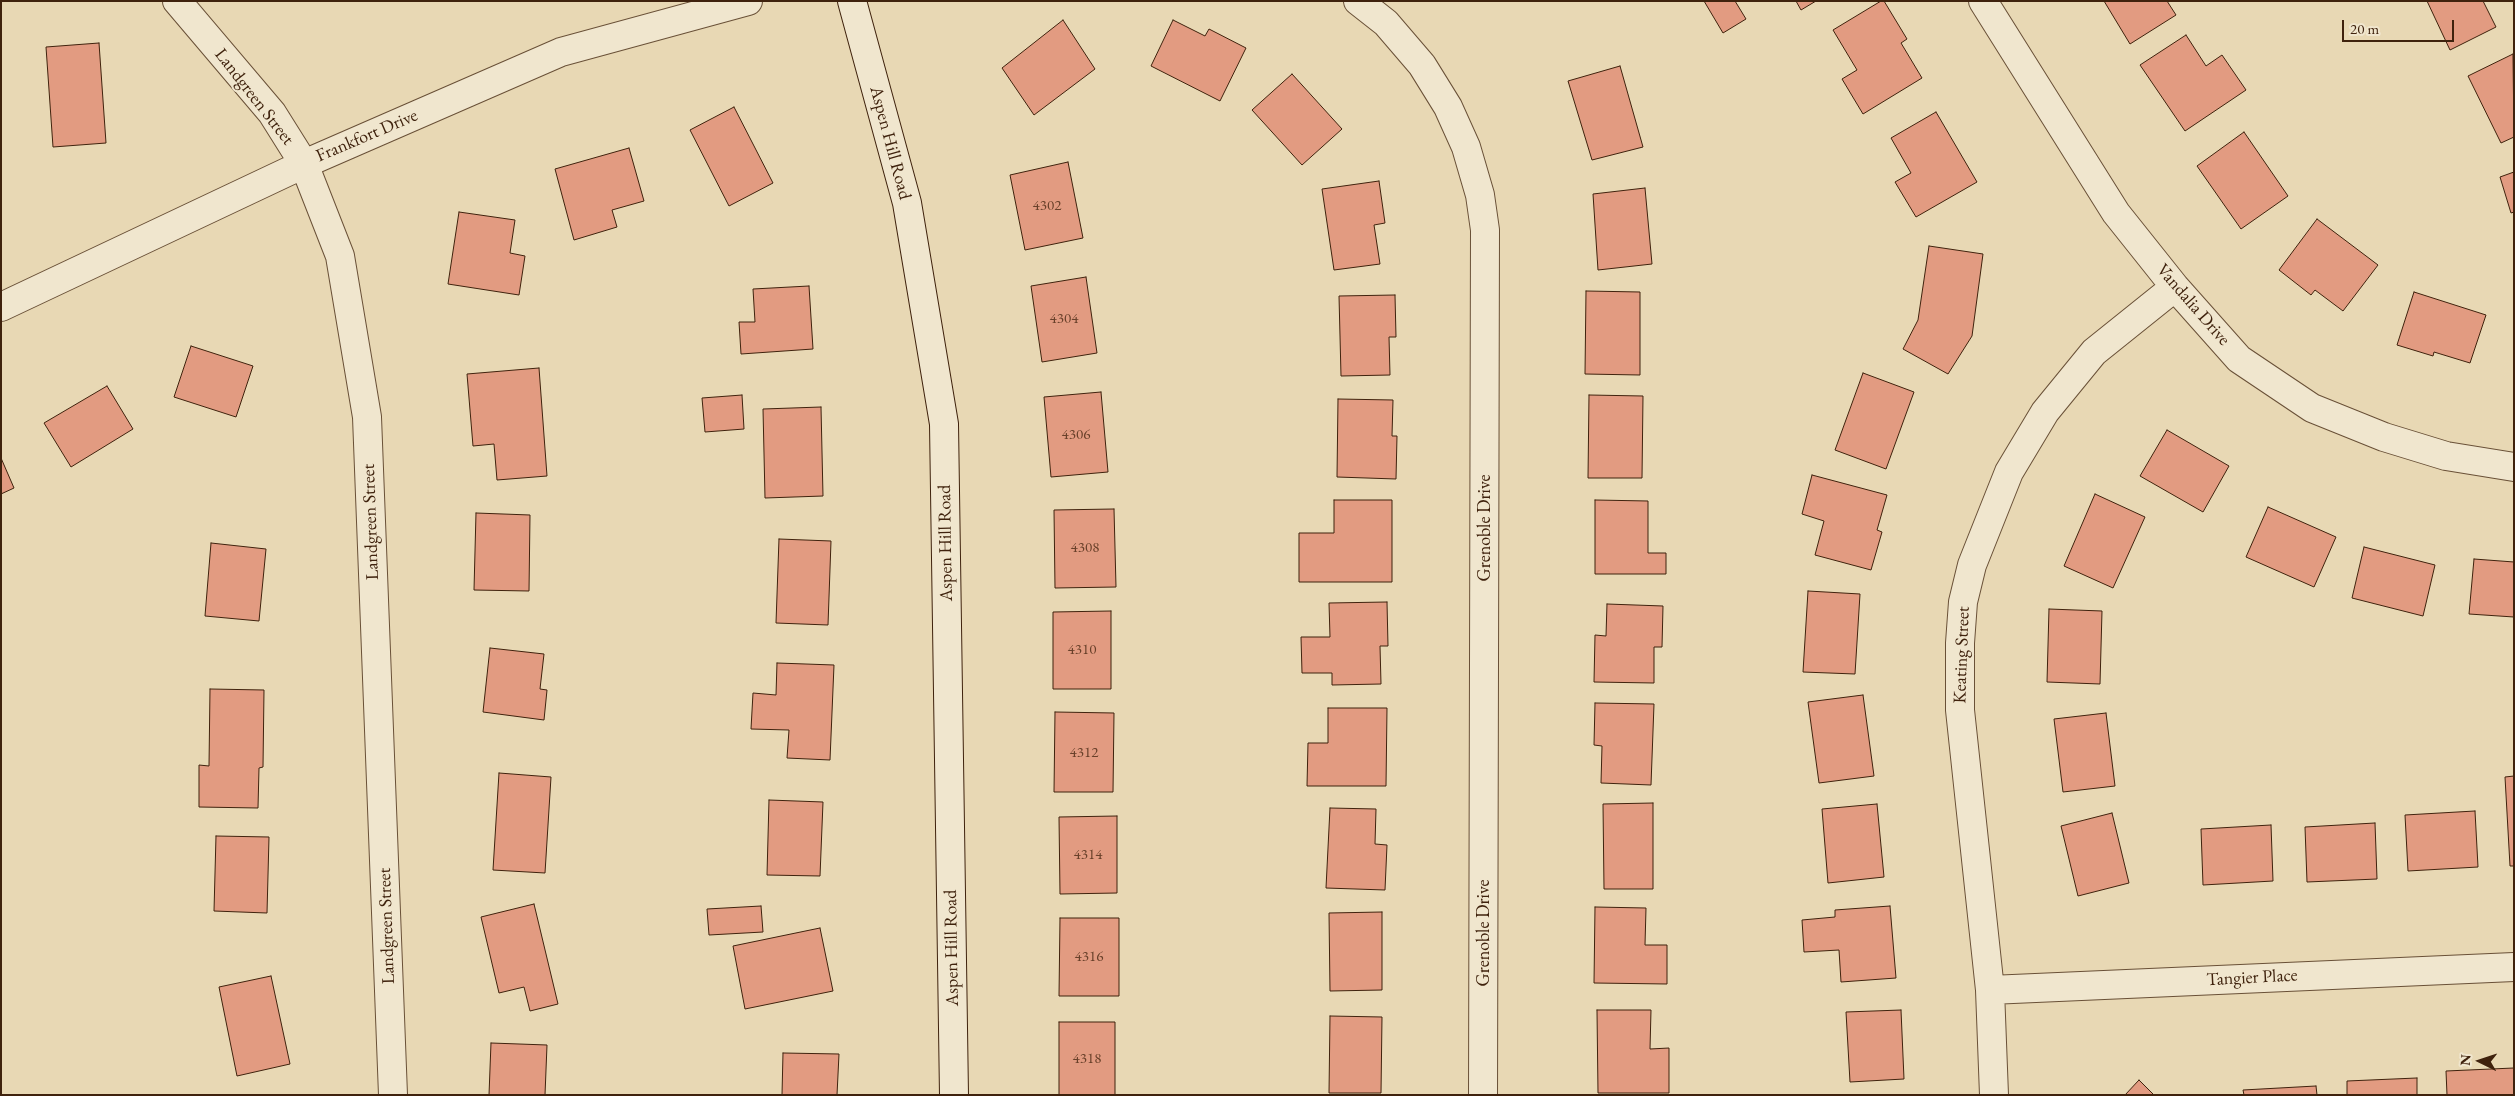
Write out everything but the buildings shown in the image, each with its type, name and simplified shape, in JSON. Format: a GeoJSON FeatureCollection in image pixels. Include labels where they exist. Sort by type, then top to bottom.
{"type":"FeatureCollection","features":[{"type":"Feature","properties":{"kind":"street","name":"Landgreen Street"},"geometry":{"type":"LineString","coordinates":[[177,1],[272,113],[304,164],[340,256],[367,417],[393,1095]]}},
{"type":"Feature","properties":{"kind":"street","name":"Frankfort Drive"},"geometry":{"type":"LineString","coordinates":[[1,307],[304,164],[561,52],[748,1]]}},
{"type":"Feature","properties":{"kind":"street","name":"Aspen Hill Road"},"geometry":{"type":"LineString","coordinates":[[852,1],[907,202],[944,424],[954,1095]]}},
{"type":"Feature","properties":{"kind":"street","name":"Grenoble Drive"},"geometry":{"type":"LineString","coordinates":[[1358,1],[1386,23],[1422,65],[1448,107],[1466,147],[1480,195],[1485,230],[1483,1095]]}},
{"type":"Feature","properties":{"kind":"street","name":"Vandalia Drive"},"geometry":{"type":"LineString","coordinates":[[1983,1],[2116,213],[2175,287],[2239,359],[2312,408],[2384,437],[2446,456],[2514,467]]}},
{"type":"Feature","properties":{"kind":"street","name":"Keating Street"},"geometry":{"type":"LineString","coordinates":[[1994,1095],[1990,990],[1960,710],[1960,635],[1963,602],[1972,565],[2009,472],[2045,412],[2094,352],[2175,287]]}},
{"type":"Feature","properties":{"kind":"street","name":"Tangier Place"},"geometry":{"type":"LineString","coordinates":[[1990,990],[2514,967]]}}]}
